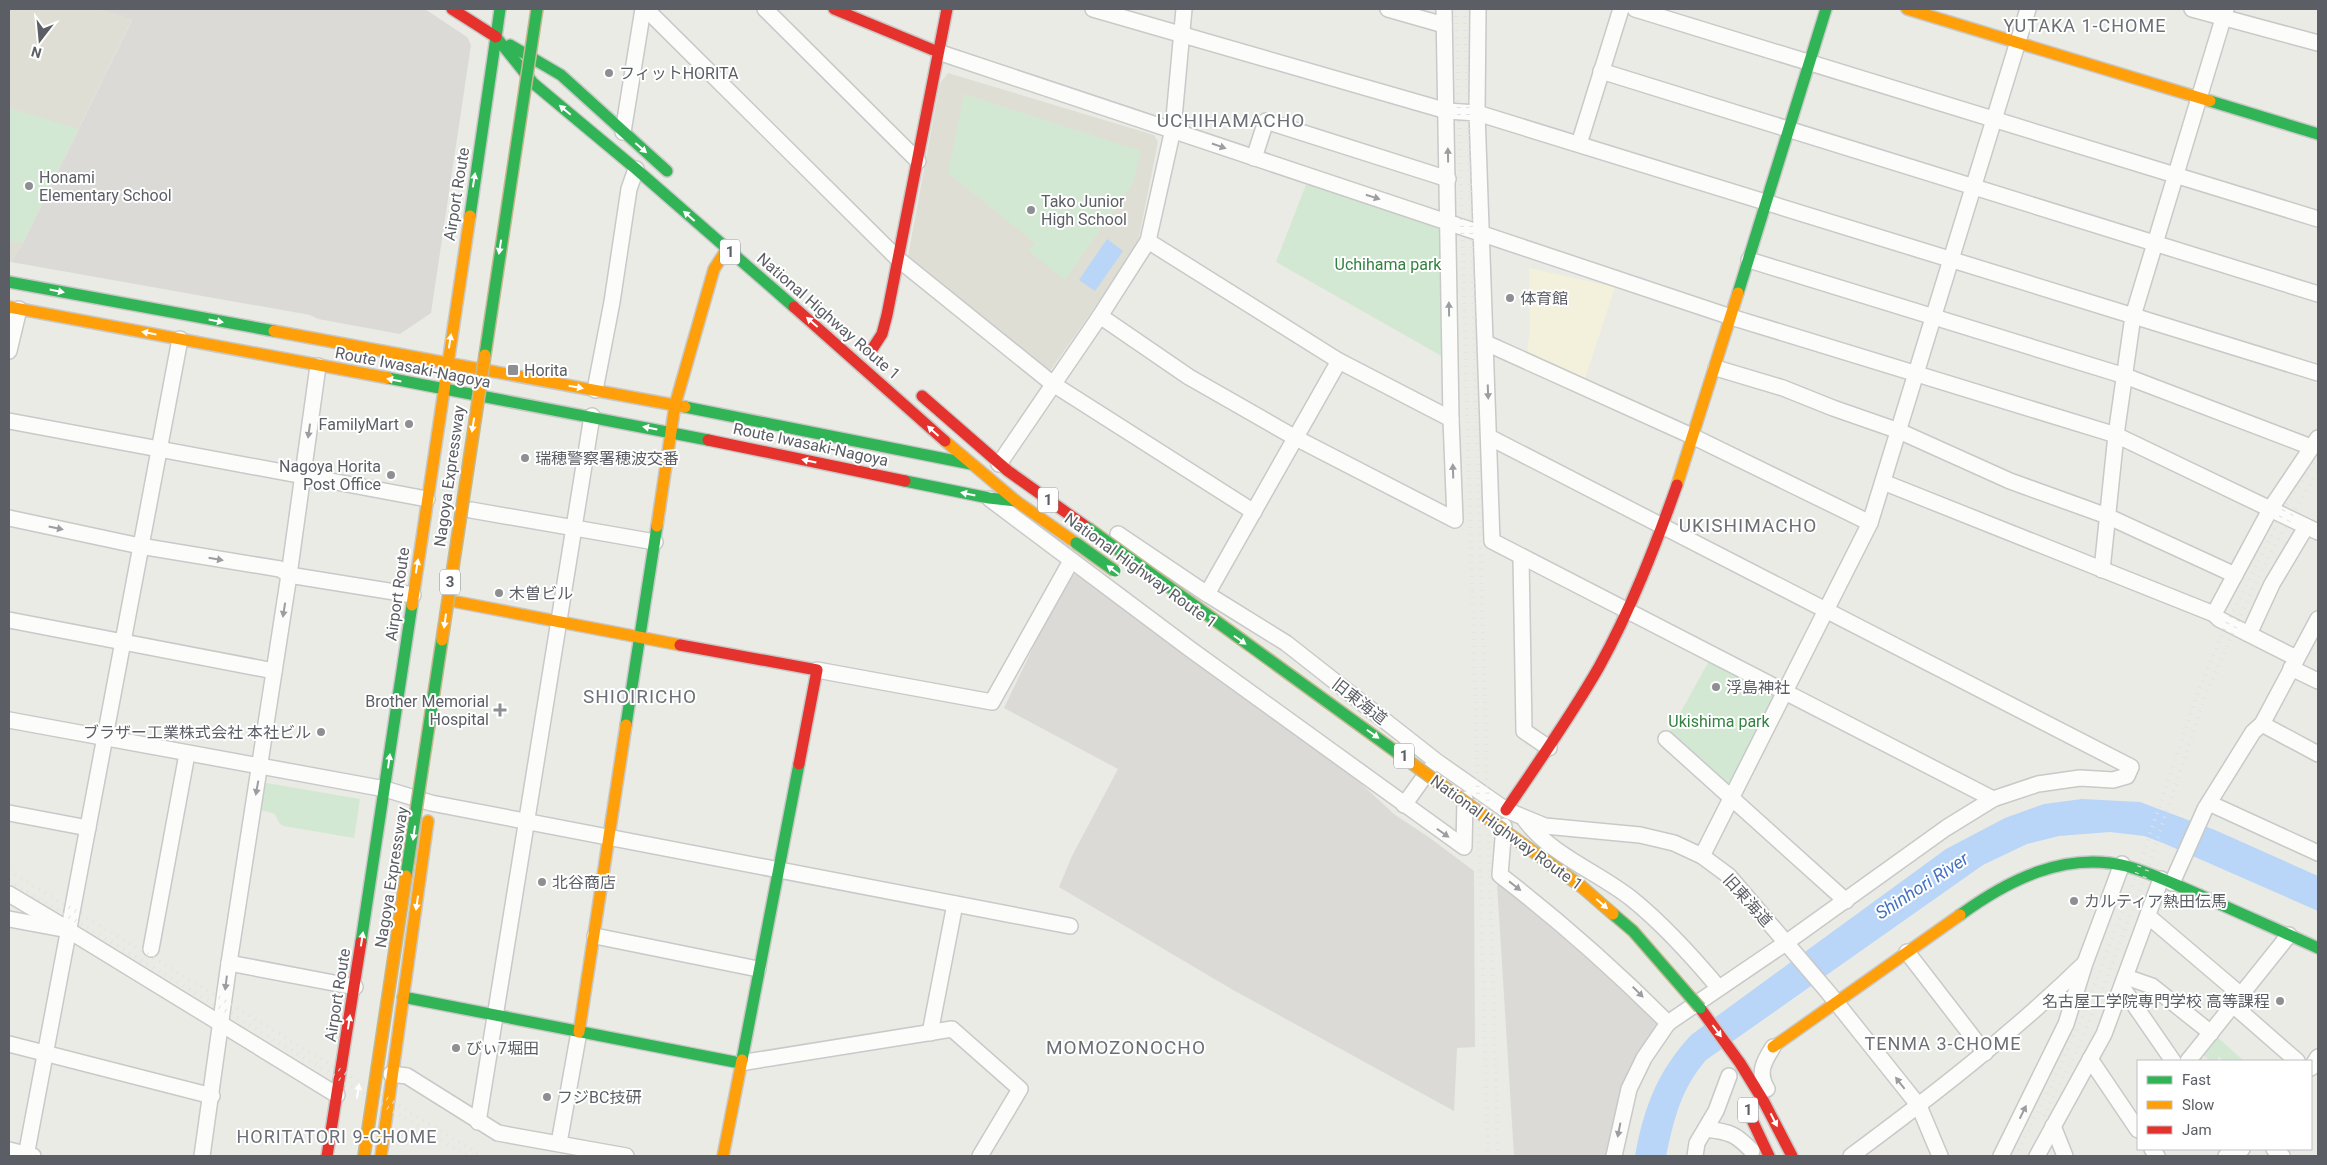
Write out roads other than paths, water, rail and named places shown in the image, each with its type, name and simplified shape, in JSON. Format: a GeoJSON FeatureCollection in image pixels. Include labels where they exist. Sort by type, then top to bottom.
{"type":"FeatureCollection","features":[{"type":"Feature","properties":{"kind":"main road"},"geometry":{"type":"LineString","coordinates":[[452,9],[561,75],[673,176]]}},
{"type":"Feature","properties":{"kind":"main road"},"geometry":{"type":"LineString","coordinates":[[496,37],[500,9]]}},
{"type":"Feature","properties":{"kind":"main road","name":"Nagoya Expressway"},"geometry":{"type":"LineString","coordinates":[[364,1156],[537,9]]}},
{"type":"Feature","properties":{"kind":"main road"},"geometry":{"type":"LineString","coordinates":[[441,726],[457,602],[493,372],[533,83],[546,9]]}},
{"type":"Feature","properties":{"kind":"main road"},"geometry":{"type":"LineString","coordinates":[[834,9],[938,52]]}},
{"type":"Feature","properties":{"kind":"main road"},"geometry":{"type":"LineString","coordinates":[[871,351],[882,334],[947,9]]}},
{"type":"Feature","properties":{"kind":"main road"},"geometry":{"type":"LineString","coordinates":[[1506,810],[1549,748],[1599,667],[1628,610],[1662,528],[1694,438],[1826,9]]}},
{"type":"Feature","properties":{"kind":"main road"},"geometry":{"type":"LineString","coordinates":[[1907,9],[2318,134]]}},
{"type":"Feature","properties":{"kind":"main road","name":"National Highway Route 1"},"geometry":{"type":"LineString","coordinates":[[496,37],[533,83],[636,169],[861,365],[969,463],[1016,501],[1123,577]]}},
{"type":"Feature","properties":{"kind":"main road","name":"Airport Route"},"geometry":{"type":"LineString","coordinates":[[327,1156],[385,789],[442,389],[496,37]]}},
{"type":"Feature","properties":{"kind":"main road"},"geometry":{"type":"LineString","coordinates":[[510,76],[516,38]]}},
{"type":"Feature","properties":{"kind":"main road"},"geometry":{"type":"LineString","coordinates":[[579,1032],[675,405],[714,269],[727,249]]}},
{"type":"Feature","properties":{"kind":"main road","name":"Route Iwasaki-Nagoya"},"geometry":{"type":"LineString","coordinates":[[9,282],[595,390],[969,463],[1004,468]]}},
{"type":"Feature","properties":{"kind":"main road","name":"Route Iwasaki-Nagoya"},"geometry":{"type":"LineString","coordinates":[[14,308],[592,416],[988,498],[1016,501]]}},
{"type":"Feature","properties":{"kind":"main road","name":"Nagoya Expressway"},"geometry":{"type":"LineString","coordinates":[[460,406],[468,357]]}},
{"type":"Feature","properties":{"kind":"main road","name":"National Highway Route 1"},"geometry":{"type":"LineString","coordinates":[[916,390],[1004,468],[1582,887],[1633,931],[1700,1008],[1738,1058],[1792,1156]]}},
{"type":"Feature","properties":{"kind":"main road"},"geometry":{"type":"LineString","coordinates":[[457,602],[557,623],[817,670],[723,1156]]}},
{"type":"Feature","properties":{"kind":"main road","name":"National Highway Route 1"},"geometry":{"type":"LineString","coordinates":[[1410,782],[1426,794]]}},
{"type":"Feature","properties":{"kind":"main road","name":"Nagoya Expressway"},"geometry":{"type":"LineString","coordinates":[[402,807],[404,787]]}},
{"type":"Feature","properties":{"kind":"main road"},"geometry":{"type":"LineString","coordinates":[[380,1156],[431,798]]}},
{"type":"Feature","properties":{"kind":"main road","name":"National Highway Route 1"},"geometry":{"type":"LineString","coordinates":[[1450,811],[1474,828]]}},
{"type":"Feature","properties":{"kind":"main road","name":"National Highway Route 1"},"geometry":{"type":"LineString","coordinates":[[1490,839],[1514,857]]}},
{"type":"Feature","properties":{"kind":"main road"},"geometry":{"type":"LineString","coordinates":[[1773,1047],[1832,997],[1908,952],[1992,892],[2025,875],[2064,864],[2095,862],[2122,864],[2166,881],[2318,948]]}},
{"type":"Feature","properties":{"kind":"main road"},"geometry":{"type":"LineString","coordinates":[[404,997],[740,1063]]}},
{"type":"Feature","properties":{"kind":"main road"},"geometry":{"type":"LineString","coordinates":[[1676,1004],[1687,1019]]}},
{"type":"Feature","properties":{"kind":"main road","name":"1"},"geometry":{"type":"LineString","coordinates":[[1727,1075],[1747,1108],[1769,1156]]}},
{"type":"Feature","properties":{"kind":"street"},"geometry":{"type":"LineString","coordinates":[[623,132],[644,9]]}},
{"type":"Feature","properties":{"kind":"street"},"geometry":{"type":"LineString","coordinates":[[644,9],[898,259],[1053,384],[1254,512]]}},
{"type":"Feature","properties":{"kind":"street"},"geometry":{"type":"LineString","coordinates":[[765,9],[918,161]]}},
{"type":"Feature","properties":{"kind":"street"},"geometry":{"type":"LineString","coordinates":[[1093,9],[1447,111],[1477,113],[2318,373]]}},
{"type":"Feature","properties":{"kind":"street"},"geometry":{"type":"LineString","coordinates":[[1004,468],[1053,384],[1100,316],[1148,241],[1173,129],[1184,9]]}},
{"type":"Feature","properties":{"kind":"street"},"geometry":{"type":"LineString","coordinates":[[1388,9],[1444,25]]}},
{"type":"Feature","properties":{"kind":"street"},"geometry":{"type":"LineString","coordinates":[[1100,316],[1190,377],[1294,437],[1455,520],[1450,419],[1447,111],[1444,9]]}},
{"type":"Feature","properties":{"kind":"street"},"geometry":{"type":"LineString","coordinates":[[1478,9],[1477,113],[1492,541],[1993,799]]}},
{"type":"Feature","properties":{"kind":"street"},"geometry":{"type":"LineString","coordinates":[[1579,144],[1621,9]]}},
{"type":"Feature","properties":{"kind":"street"},"geometry":{"type":"LineString","coordinates":[[1635,9],[2318,219]]}},
{"type":"Feature","properties":{"kind":"street"},"geometry":{"type":"LineString","coordinates":[[1702,856],[1730,797],[1870,523],[2028,9]]}},
{"type":"Feature","properties":{"kind":"street"},"geometry":{"type":"LineString","coordinates":[[2192,9],[2225,13],[2318,42]]}},
{"type":"Feature","properties":{"kind":"street"},"geometry":{"type":"LineString","coordinates":[[2102,570],[2116,435],[2133,316],[2225,13]]}},
{"type":"Feature","properties":{"kind":"street"},"geometry":{"type":"LineString","coordinates":[[938,52],[1732,317],[2116,435],[2312,529],[2272,584],[2249,634]]}},
{"type":"Feature","properties":{"kind":"street"},"geometry":{"type":"LineString","coordinates":[[1602,72],[2318,294]]}},
{"type":"Feature","properties":{"kind":"street"},"geometry":{"type":"LineString","coordinates":[[1254,158],[1266,122],[1448,180]]}},
{"type":"Feature","properties":{"kind":"street"},"geometry":{"type":"LineString","coordinates":[[595,390],[612,302],[629,189],[636,169]]}},
{"type":"Feature","properties":{"kind":"street"},"geometry":{"type":"LineString","coordinates":[[1148,241],[1338,361],[1450,419]]}},
{"type":"Feature","properties":{"kind":"street"},"geometry":{"type":"LineString","coordinates":[[1749,260],[2125,376],[2315,442],[2271,508],[2214,614]]}},
{"type":"Feature","properties":{"kind":"street"},"geometry":{"type":"LineString","coordinates":[[9,352],[14,308]]}},
{"type":"Feature","properties":{"kind":"street"},"geometry":{"type":"LineString","coordinates":[[9,1150],[29,1156],[68,930],[180,339]]}},
{"type":"Feature","properties":{"kind":"street"},"geometry":{"type":"LineString","coordinates":[[1486,343],[1694,438],[1870,523]]}},
{"type":"Feature","properties":{"kind":"street"},"geometry":{"type":"LineString","coordinates":[[1207,594],[1338,361]]}},
{"type":"Feature","properties":{"kind":"street"},"geometry":{"type":"LineString","coordinates":[[202,1156],[212,1096],[229,962],[289,575],[318,366]]}},
{"type":"Feature","properties":{"kind":"street"},"geometry":{"type":"LineString","coordinates":[[1716,368],[1783,388],[1899,431],[2010,481],[2107,516],[2235,575]]}},
{"type":"Feature","properties":{"kind":"street"},"geometry":{"type":"LineString","coordinates":[[478,1122],[557,623],[592,416]]}},
{"type":"Feature","properties":{"kind":"street"},"geometry":{"type":"LineString","coordinates":[[9,421],[427,499]]}},
{"type":"Feature","properties":{"kind":"street"},"geometry":{"type":"LineString","coordinates":[[1489,437],[1662,528],[2131,767],[2127,776],[2120,778],[2080,778],[2038,784],[1993,799],[1946,828],[1788,944],[1718,987],[1668,1022],[1644,1058],[1631,1084],[1624,1105],[1614,1156]]}},
{"type":"Feature","properties":{"kind":"street","name":"旧東海道"},"geometry":{"type":"LineString","coordinates":[[1004,468],[1030,477],[1207,594],[1286,643],[1436,761],[1506,810],[1545,826],[1640,835],[1674,843],[1702,856],[1729,876],[1832,997]]}},
{"type":"Feature","properties":{"kind":"street"},"geometry":{"type":"LineString","coordinates":[[1883,482],[2214,614],[2219,619],[2249,634],[2318,681]]}},
{"type":"Feature","properties":{"kind":"street"},"geometry":{"type":"LineString","coordinates":[[988,498],[1071,561],[1464,847],[1466,783]]}},
{"type":"Feature","properties":{"kind":"street"},"geometry":{"type":"LineString","coordinates":[[471,510],[655,542]]}},
{"type":"Feature","properties":{"kind":"street"},"geometry":{"type":"LineString","coordinates":[[9,518],[140,546],[280,570],[289,575],[413,595]]}},
{"type":"Feature","properties":{"kind":"street"},"geometry":{"type":"LineString","coordinates":[[1521,557],[1524,731],[1549,748]]}},
{"type":"Feature","properties":{"kind":"street"},"geometry":{"type":"LineString","coordinates":[[817,670],[992,702],[1071,561]]}},
{"type":"Feature","properties":{"kind":"street"},"geometry":{"type":"LineString","coordinates":[[9,620],[274,671]]}},
{"type":"Feature","properties":{"kind":"street"},"geometry":{"type":"LineString","coordinates":[[2037,1156],[2104,1034],[2148,916],[2166,881],[2181,864],[2207,806],[2253,732],[2262,724],[2318,620]]}},
{"type":"Feature","properties":{"kind":"street"},"geometry":{"type":"LineString","coordinates":[[9,720],[385,789],[526,821],[1070,926]]}},
{"type":"Feature","properties":{"kind":"street"},"geometry":{"type":"LineString","coordinates":[[2262,724],[2318,754]]}},
{"type":"Feature","properties":{"kind":"street"},"geometry":{"type":"LineString","coordinates":[[1666,739],[1846,901]]}},
{"type":"Feature","properties":{"kind":"street"},"geometry":{"type":"LineString","coordinates":[[151,949],[187,754]]}},
{"type":"Feature","properties":{"kind":"street"},"geometry":{"type":"LineString","coordinates":[[1404,805],[1436,761]]}},
{"type":"Feature","properties":{"kind":"street"},"geometry":{"type":"LineString","coordinates":[[2207,806],[2318,853]]}},
{"type":"Feature","properties":{"kind":"street"},"geometry":{"type":"LineString","coordinates":[[1506,810],[1500,875],[1552,915],[1602,959],[1668,1022]]}},
{"type":"Feature","properties":{"kind":"street"},"geometry":{"type":"LineString","coordinates":[[9,813],[88,828]]}},
{"type":"Feature","properties":{"kind":"street"},"geometry":{"type":"LineString","coordinates":[[1524,818],[1534,831],[1550,844],[1632,899],[1688,951],[1718,987]]}},
{"type":"Feature","properties":{"kind":"street"},"geometry":{"type":"LineString","coordinates":[[2001,1156],[2066,1024],[2122,864]]}},
{"type":"Feature","properties":{"kind":"street"},"geometry":{"type":"LineString","coordinates":[[9,894],[221,1022],[337,1095]]}},
{"type":"Feature","properties":{"kind":"street"},"geometry":{"type":"LineString","coordinates":[[930,1033],[955,904]]}},
{"type":"Feature","properties":{"kind":"street"},"geometry":{"type":"LineString","coordinates":[[2148,916],[2237,1000],[2296,1060]]}},
{"type":"Feature","properties":{"kind":"street"},"geometry":{"type":"LineString","coordinates":[[9,919],[68,930]]}},
{"type":"Feature","properties":{"kind":"street"},"geometry":{"type":"LineString","coordinates":[[2189,1060],[2289,935]]}},
{"type":"Feature","properties":{"kind":"street"},"geometry":{"type":"LineString","coordinates":[[595,936],[758,969]]}},
{"type":"Feature","properties":{"kind":"street"},"geometry":{"type":"LineString","coordinates":[[1908,952],[1985,1054]]}},
{"type":"Feature","properties":{"kind":"street"},"geometry":{"type":"LineString","coordinates":[[229,962],[355,987]]}},
{"type":"Feature","properties":{"kind":"street"},"geometry":{"type":"LineString","coordinates":[[1851,1156],[1985,1054],[2040,1007],[2086,963]]}},
{"type":"Feature","properties":{"kind":"street"},"geometry":{"type":"LineString","coordinates":[[2124,982],[2152,986],[2211,1033]]}},
{"type":"Feature","properties":{"kind":"street"},"geometry":{"type":"LineString","coordinates":[[2124,982],[2172,1060]]}},
{"type":"Feature","properties":{"kind":"street"},"geometry":{"type":"LineString","coordinates":[[1832,997],[1919,1106],[1940,1156]]}},
{"type":"Feature","properties":{"kind":"street"},"geometry":{"type":"LineString","coordinates":[[740,1063],[952,1029],[1020,1089],[980,1156]]}},
{"type":"Feature","properties":{"kind":"street"},"geometry":{"type":"LineString","coordinates":[[559,1143],[579,1032]]}},
{"type":"Feature","properties":{"kind":"street"},"geometry":{"type":"LineString","coordinates":[[9,1044],[212,1096]]}},
{"type":"Feature","properties":{"kind":"street"},"geometry":{"type":"LineString","coordinates":[[1738,1058],[1751,1060],[1764,1049],[1773,1047]]}},
{"type":"Feature","properties":{"kind":"street"},"geometry":{"type":"LineString","coordinates":[[1773,1047],[1761,1071],[1762,1082],[1776,1102],[1805,1156]]}},
{"type":"Feature","properties":{"kind":"street"},"geometry":{"type":"LineString","coordinates":[[2090,1059],[2137,1129]]}},
{"type":"Feature","properties":{"kind":"street"},"geometry":{"type":"LineString","coordinates":[[391,1074],[407,1076],[478,1122],[498,1132],[626,1156]]}},
{"type":"Feature","properties":{"kind":"street"},"geometry":{"type":"LineString","coordinates":[[1695,1156],[1697,1143],[1722,1096],[1727,1075]]}},
{"type":"Feature","properties":{"kind":"street"},"geometry":{"type":"LineString","coordinates":[[1727,1075],[1753,1154]]}},
{"type":"Feature","properties":{"kind":"street"},"geometry":{"type":"LineString","coordinates":[[1754,1085],[1776,1102]]}},
{"type":"Feature","properties":{"kind":"street"},"geometry":{"type":"LineString","coordinates":[[2054,1126],[2065,1156]]}},
{"type":"Feature","properties":{"kind":"street"},"geometry":{"type":"LineString","coordinates":[[1706,1129],[1726,1131],[1738,1137],[1753,1154]]}},
{"type":"Feature","properties":{"kind":"street"},"geometry":{"type":"LineString","coordinates":[[2226,1156],[2240,1150]]}},
{"type":"Feature","properties":{"kind":"water"},"geometry":{"type":"Polygon","coordinates":[[[1107,239],[1123,251],[1095,291],[1079,280],[1107,239]]]}},
{"type":"Feature","properties":{"kind":"water","name":"Shinhori River"},"geometry":{"type":"Polygon","coordinates":[[[2082,799],[2140,802],[2215,830],[2318,876],[2318,911],[2144,836],[2110,832],[2059,836],[2027,844],[1983,865],[1706,1060],[1684,1093],[1672,1129],[1666,1156],[1635,1156],[1643,1122],[1654,1091],[1669,1063],[1691,1035],[1946,849],[2005,818],[2044,804],[2082,799]]]}},
{"type":"Feature","properties":{"kind":"railway"},"geometry":{"type":"LineString","coordinates":[[1456,9],[1488,1156]]}},
{"type":"Feature","properties":{"kind":"railway"},"geometry":{"type":"LineString","coordinates":[[1465,9],[1498,1156]]}},
{"type":"Feature","properties":{"kind":"railway"},"geometry":{"type":"LineString","coordinates":[[2015,1156],[2051,1086],[2082,1018],[2138,870],[2197,695],[2221,636],[2287,504],[2318,458]]}},
{"type":"Feature","properties":{"kind":"railway"},"geometry":{"type":"LineString","coordinates":[[2044,1116],[2077,1050],[2102,990],[2144,879],[2206,694],[2262,570],[2318,471]]}},
{"type":"Feature","properties":{"kind":"railway"},"geometry":{"type":"LineString","coordinates":[[9,871],[483,1156]]}},
{"type":"Feature","properties":{"kind":"railway"},"geometry":{"type":"LineString","coordinates":[[9,881],[468,1156]]}},
{"type":"Feature","properties":{"kind":"place","name":"フィットHORITA"},"geometry":{"type":"Point","coordinates":[609,73]}},
{"type":"Feature","properties":{"kind":"place","name":"Honami Elementary School"},"geometry":{"type":"Point","coordinates":[29,186]}},
{"type":"Feature","properties":{"kind":"place","name":"Tako Junior High School"},"geometry":{"type":"Point","coordinates":[1031,210]}},
{"type":"Feature","properties":{"kind":"place","name":"体育館"},"geometry":{"type":"Point","coordinates":[1510,298]}},
{"type":"Feature","properties":{"kind":"place","name":"Horita"},"geometry":{"type":"Point","coordinates":[513,370]}},
{"type":"Feature","properties":{"kind":"place","name":"FamilyMart"},"geometry":{"type":"Point","coordinates":[409,424]}},
{"type":"Feature","properties":{"kind":"place","name":"瑞穂警察署穂波交番"},"geometry":{"type":"Point","coordinates":[525,458]}},
{"type":"Feature","properties":{"kind":"place","name":"Nagoya Horita Post Office"},"geometry":{"type":"Point","coordinates":[391,475]}},
{"type":"Feature","properties":{"kind":"place","name":"木曽ビル"},"geometry":{"type":"Point","coordinates":[499,593]}},
{"type":"Feature","properties":{"kind":"place","name":"浮島神社"},"geometry":{"type":"Point","coordinates":[1716,687]}},
{"type":"Feature","properties":{"kind":"place","name":"Brother Memorial Hospital"},"geometry":{"type":"Point","coordinates":[500,710]}},
{"type":"Feature","properties":{"kind":"place","name":"ブラザー工業株式会社 本社ビル"},"geometry":{"type":"Point","coordinates":[321,732]}},
{"type":"Feature","properties":{"kind":"place","name":"北谷商店"},"geometry":{"type":"Point","coordinates":[542,882]}},
{"type":"Feature","properties":{"kind":"place","name":"カルティア熱田伝馬"},"geometry":{"type":"Point","coordinates":[2074,901]}},
{"type":"Feature","properties":{"kind":"place","name":"名古屋工学院専門学校 高等課程"},"geometry":{"type":"Point","coordinates":[2280,1001]}},
{"type":"Feature","properties":{"kind":"place","name":"びぃ7堀田"},"geometry":{"type":"Point","coordinates":[456,1048]}},
{"type":"Feature","properties":{"kind":"place","name":"フジBC技研"},"geometry":{"type":"Point","coordinates":[547,1097]}},
{"type":"Feature","properties":{"kind":"district","name":"YUTAKA 1-CHOME"},"geometry":{"type":"Point","coordinates":[2085,26]}},
{"type":"Feature","properties":{"kind":"district","name":"UCHIHAMACHO"},"geometry":{"type":"Point","coordinates":[1231,120]}},
{"type":"Feature","properties":{"kind":"district","name":"UKISHIMACHO"},"geometry":{"type":"Point","coordinates":[1748,525]}},
{"type":"Feature","properties":{"kind":"district","name":"SHIOIRICHO"},"geometry":{"type":"Point","coordinates":[640,696]}},
{"type":"Feature","properties":{"kind":"district","name":"TENMA 3-CHOME"},"geometry":{"type":"Point","coordinates":[1943,1044]}},
{"type":"Feature","properties":{"kind":"district","name":"MOMOZONOCHO"},"geometry":{"type":"Point","coordinates":[1126,1047]}},
{"type":"Feature","properties":{"kind":"district","name":"HORITATORI 9-CHOME"},"geometry":{"type":"Point","coordinates":[337,1137]}},
{"type":"Feature","properties":{"kind":"park label","name":"Uchihama park"},"geometry":{"type":"Point","coordinates":[1388,264]}},
{"type":"Feature","properties":{"kind":"park label","name":"Ukishima park"},"geometry":{"type":"Point","coordinates":[1719,721]}}]}
